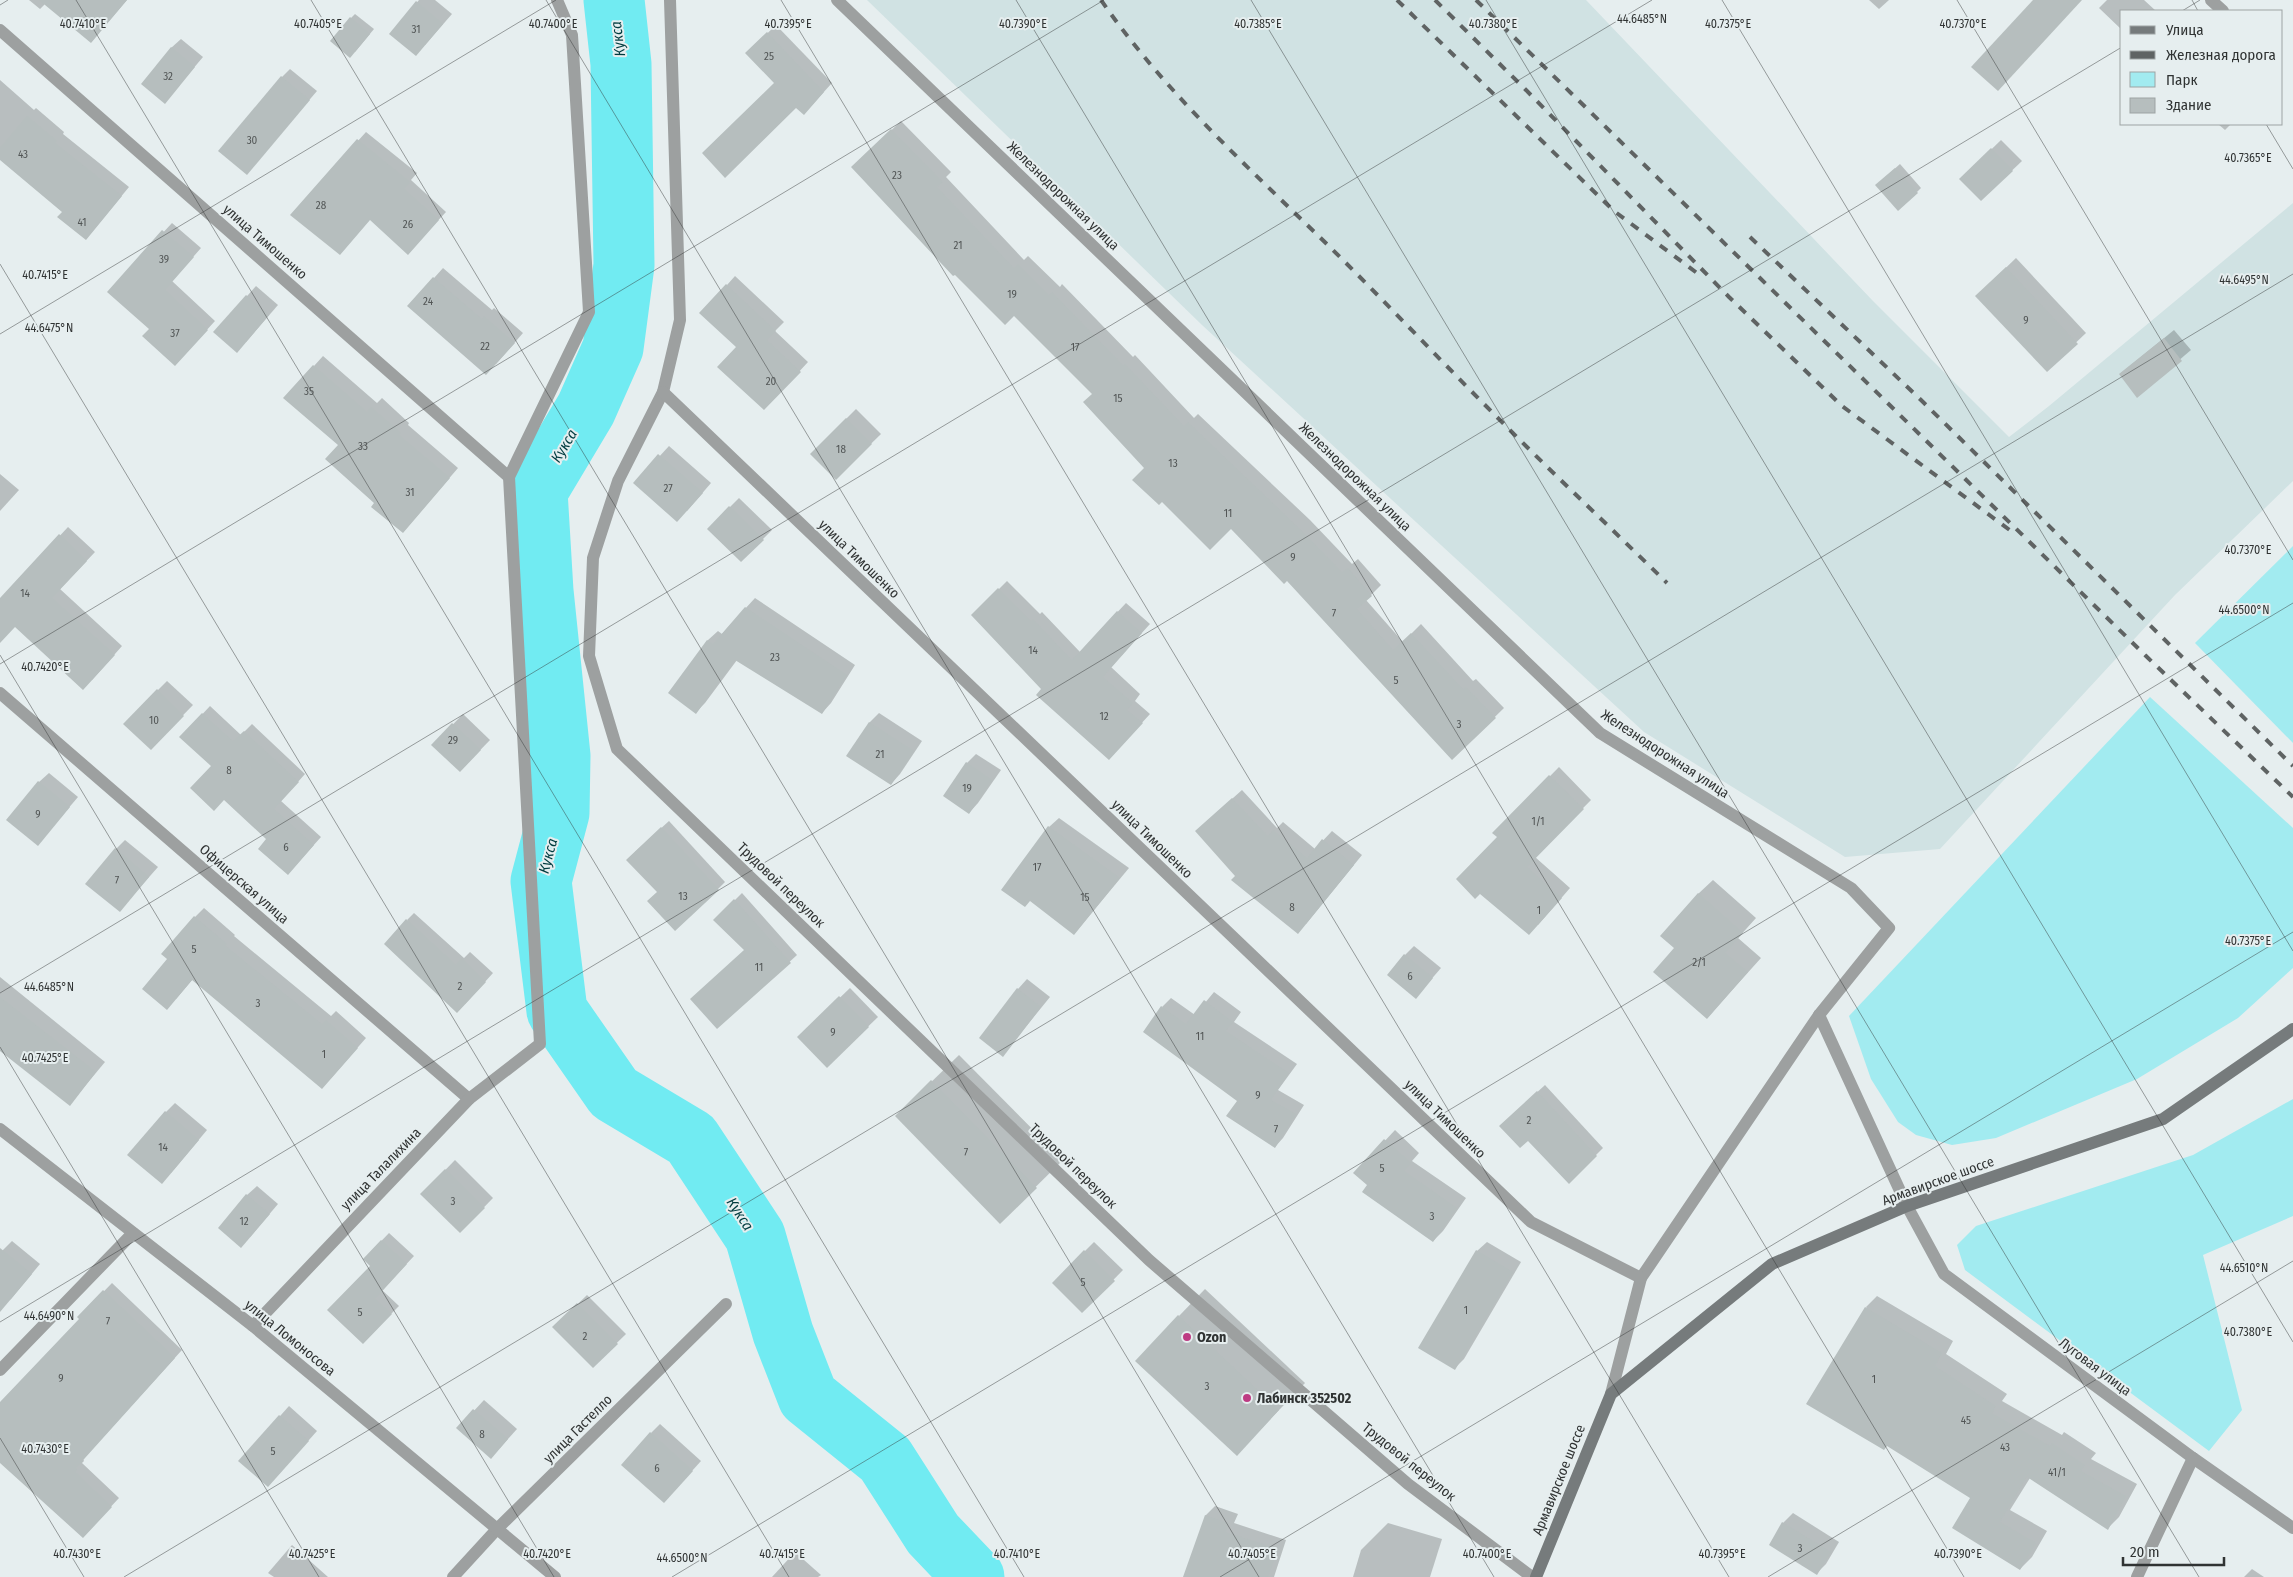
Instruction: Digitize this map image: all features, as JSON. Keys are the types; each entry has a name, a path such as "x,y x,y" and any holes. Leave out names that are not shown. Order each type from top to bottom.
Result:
{"main road":[{"name":"Армавирское шоссе","path":"1534,1577 1610,1394 1772,1264 1907,1206 2163,1119 2293,1029"}],"street":[{"path":"509,477 589,312 572,35 557,0"},
{"path":"663,392 680,320 670,0"},
{"name":"Железнодорожная улица","path":"837,0 1600,732 1850,888 1889,928"},
{"path":"2211,0 2222,10"},
{"name":"улица Тимошенко","path":"0,30 509,477"},
{"name":"Трудовой переулок","path":"663,392 618,482 593,558 589,656 617,749 1149,1260 1408,1484 1534,1577"},
{"name":"улица Тимошенко","path":"663,392 1531,1222 1641,1278"},
{"name":"улица Талалихина","path":"253,1326 469,1099 540,1044 509,477"},
{"name":"Офицерская улица","path":"0,692 469,1099"},
{"name":"Армавирское шоссе","path":"1610,1394 1641,1278 1818,1015 1889,928"},
{"name":"Луговая улица","path":"1818,1015 1907,1206 1944,1274 2193,1458 2293,1528"},
{"name":"улица Ломоносова","path":"0,1130 253,1326 555,1577"},
{"path":"0,1370 133,1233"},
{"name":"улица Гастелло","path":"453,1577 498,1528 726,1304"},
{"path":"2137,1577 2193,1458"}],"shaded area":[{"path":"867,0 1586,0 1873,301 2009,437 2049,406 2293,203 2293,481 2175,595 1940,849 1845,857 1644,732 1202,325"}],"green space":[{"path":"2293,546 2293,743 2195,643"},
{"path":"2150,697 2293,828 2293,968 2238,1018 2137,1079 1996,1138 1952,1145 1916,1135 1898,1122 1871,1079 1849,1016"},
{"path":"2293,1099 2293,1216 2203,1255 2242,1410 2209,1451 1965,1270 1957,1245 1976,1226 2193,1155"}],"building":[{"path":"39,0 127,0 91,43"},
{"path":"2033,0 2082,0 1998,91 1971,67"},
{"path":"416,1 443,24 416,56 389,34"},
{"path":"350,17 370,34 350,58 330,41"},
{"path":"767,32 824,92 804,115 796,108 725,178 702,153 774,83 745,53"},
{"path":"171,47 195,67 165,104 141,84"},
{"path":"281,76 310,100 247,175 218,151"},
{"path":"27,116 57,141 55,143 122,196 86,240 57,217 62,212 0,160 0,148"},
{"path":"891,129 943,182 937,187 1014,268 1018,264 1049,295 1052,292 1184,426 1188,422 1342,572 1348,568 1372,596 1357,609 1393,650 1411,633 1463,689 1466,687 1496,718 1452,760 1287,581 1284,584 1231,529 1210,550 1162,502 1159,505 1132,480 1144,468 1083,402 1092,394 1014,316 1005,325 955,275 953,276 851,167"},
{"path":"357,139 410,182 404,189 439,220 408,255 370,220 340,255 290,215"},
{"path":"1991,148 2013,171 1981,201 1959,179"},
{"path":"1895,168 1918,193 1898,211 1875,185"},
{"path":"162,230 194,257 165,290 208,330 175,366 142,336 149,329 107,292"},
{"path":"2006,267 2078,344 2047,372 1975,296"},
{"path":"433,277 482,319 484,316 515,343 486,375 407,306"},
{"path":"726,284 776,331 767,340 801,372 764,410 717,367 736,347 699,313"},
{"path":"246,295 269,315 237,353 213,332"},
{"path":"2164,338 2182,361 2137,398 2119,374"},
{"path":"313,365 367,412 371,407 401,433 399,435 450,478 403,533 371,507 374,503 325,459 338,445 283,398"},
{"path":"846,418 872,444 836,480 810,454"},
{"path":"658,454 703,493 677,522 633,483"},
{"path":"729,506 764,540 741,562 707,529"},
{"path":"59,534 87,561 52,598 115,655 83,690 15,627 0,643 0,598"},
{"path":"998,588 1031,621 1033,619 1072,660 1117,611 1142,633 1103,677 1133,703 1127,710 1143,723 1109,760 1036,695 1041,689 971,615"},
{"path":"745,607 847,675 822,714 735,660 696,714 668,693 707,640 713,644"},
{"path":"157,689 184,716 151,750 123,724"},
{"path":"202,713 233,741 244,731 299,782 274,809 314,845 288,875 258,849 266,839 224,800 214,811 190,788 211,766 179,737"},
{"path":"869,722 914,751 891,785 846,756"},
{"path":"452,723 481,750 460,772 431,745"},
{"path":"966,762 992,780 969,814 943,796"},
{"path":"1549,775 1584,809 1527,867 1562,898 1529,935 1480,894 1475,899 1456,879 1497,837 1492,833"},
{"path":"38,781 70,807 38,846 6,820"},
{"path":"1232,798 1268,836 1273,830 1307,858 1322,839 1354,865 1298,934 1231,880 1235,876 1195,831"},
{"path":"1048,826 1120,878 1074,935 1030,901 1025,907 1001,890"},
{"path":"661,827 719,890 675,931 647,901 657,892 626,860"},
{"path":"115,848 149,877 120,912 85,884"},
{"path":"1698,893 1743,933 1725,953 1748,972 1707,1019 1653,972 1674,948 1660,936"},
{"path":"734,899 791,963 717,1029 690,999 744,950 713,920"},
{"path":"194,916 227,944 226,946 322,1024 326,1020 358,1048 322,1089 192,980 167,1010 142,989 167,959 161,954"},
{"path":"406,919 456,965 462,958 486,982 457,1013 384,944"},
{"path":"1404,954 1433,978 1416,999 1387,975"},
{"path":"1017,988 1041,1007 1003,1057 979,1038"},
{"path":"839,996 869,1027 827,1068 797,1037"},
{"path":"0,997 96,1072 70,1106 0,1051"},
{"path":"1204,1000 1233,1022 1226,1031 1289,1073 1271,1100 1296,1114 1275,1148 1226,1116 1237,1101 1143,1032 1161,1006 1186,1024"},
{"path":"931,1080 1037,1188 1000,1224 895,1116"},
{"path":"1537,1091 1597,1156 1569,1184 1528,1141 1520,1148 1499,1126"},
{"path":"165,1111 199,1140 162,1184 127,1155"},
{"path":"1384,1139 1411,1163 1404,1171 1457,1208 1433,1242 1362,1192 1367,1185 1353,1173"},
{"path":"445,1169 485,1208 460,1233 420,1194"},
{"path":"246,1194 270,1214 241,1248 218,1228"},
{"path":"381,1240 407,1264 375,1299 392,1314 363,1344 327,1310 370,1266 363,1259"},
{"path":"0,1248 32,1274 0,1312"},
{"path":"1084,1250 1115,1281 1082,1313 1052,1283"},
{"path":"1476,1250 1513,1272 1455,1370 1418,1348"},
{"path":"103,1290 175,1358 76,1468 75,1472 112,1507 83,1538 0,1463 0,1402 79,1319 77,1317"},
{"path":"577,1303 618,1344 593,1368 552,1327"},
{"path":"1865,1307 1942,1353 1935,1366 1996,1406 1992,1413 2050,1446 2052,1443 2085,1465 2081,1471 2126,1496 2108,1530 2027,1477 2000,1522 2036,1543 2020,1570 1952,1528 1970,1498 1887,1446 1884,1450 1806,1404"},
{"path":"1178,1315 1279,1410 1237,1456 1135,1361"},
{"path":"473,1409 508,1439 491,1459 456,1428"},
{"path":"279,1415 309,1441 268,1487 238,1461"},
{"path":"650,1432 693,1471 664,1503 621,1465"},
{"path":"1205,1515 1229,1523 1226,1532 1278,1549 1268,1577 1183,1577"},
{"path":"1782,1522 1831,1552 1817,1575 1769,1545"}],"waterway":[{"name":"Кукса","path":"614,0 621,64 624,265 613,348 586,409 537,491 543,591 560,756 559,813 541,881 557,1011 614,1093 691,1139 755,1236 783,1333 808,1397 885,1459 933,1534 974,1577"}],"railway":[{"path":"1101,0 1155,70 1214,134 1340,257 1514,434 1667,583"},
{"path":"1397,0 1614,211 1701,276"},
{"path":"1435,0 1729,297 1842,406 2011,531"},
{"path":"1476,0 2146,656 2293,797"},
{"path":"1750,237 1921,400 2293,766"}],"place":[{"name":"Ozon","path":"1187,1337"},
{"name":"Лабинск 352502","path":"1247,1398"}]}
